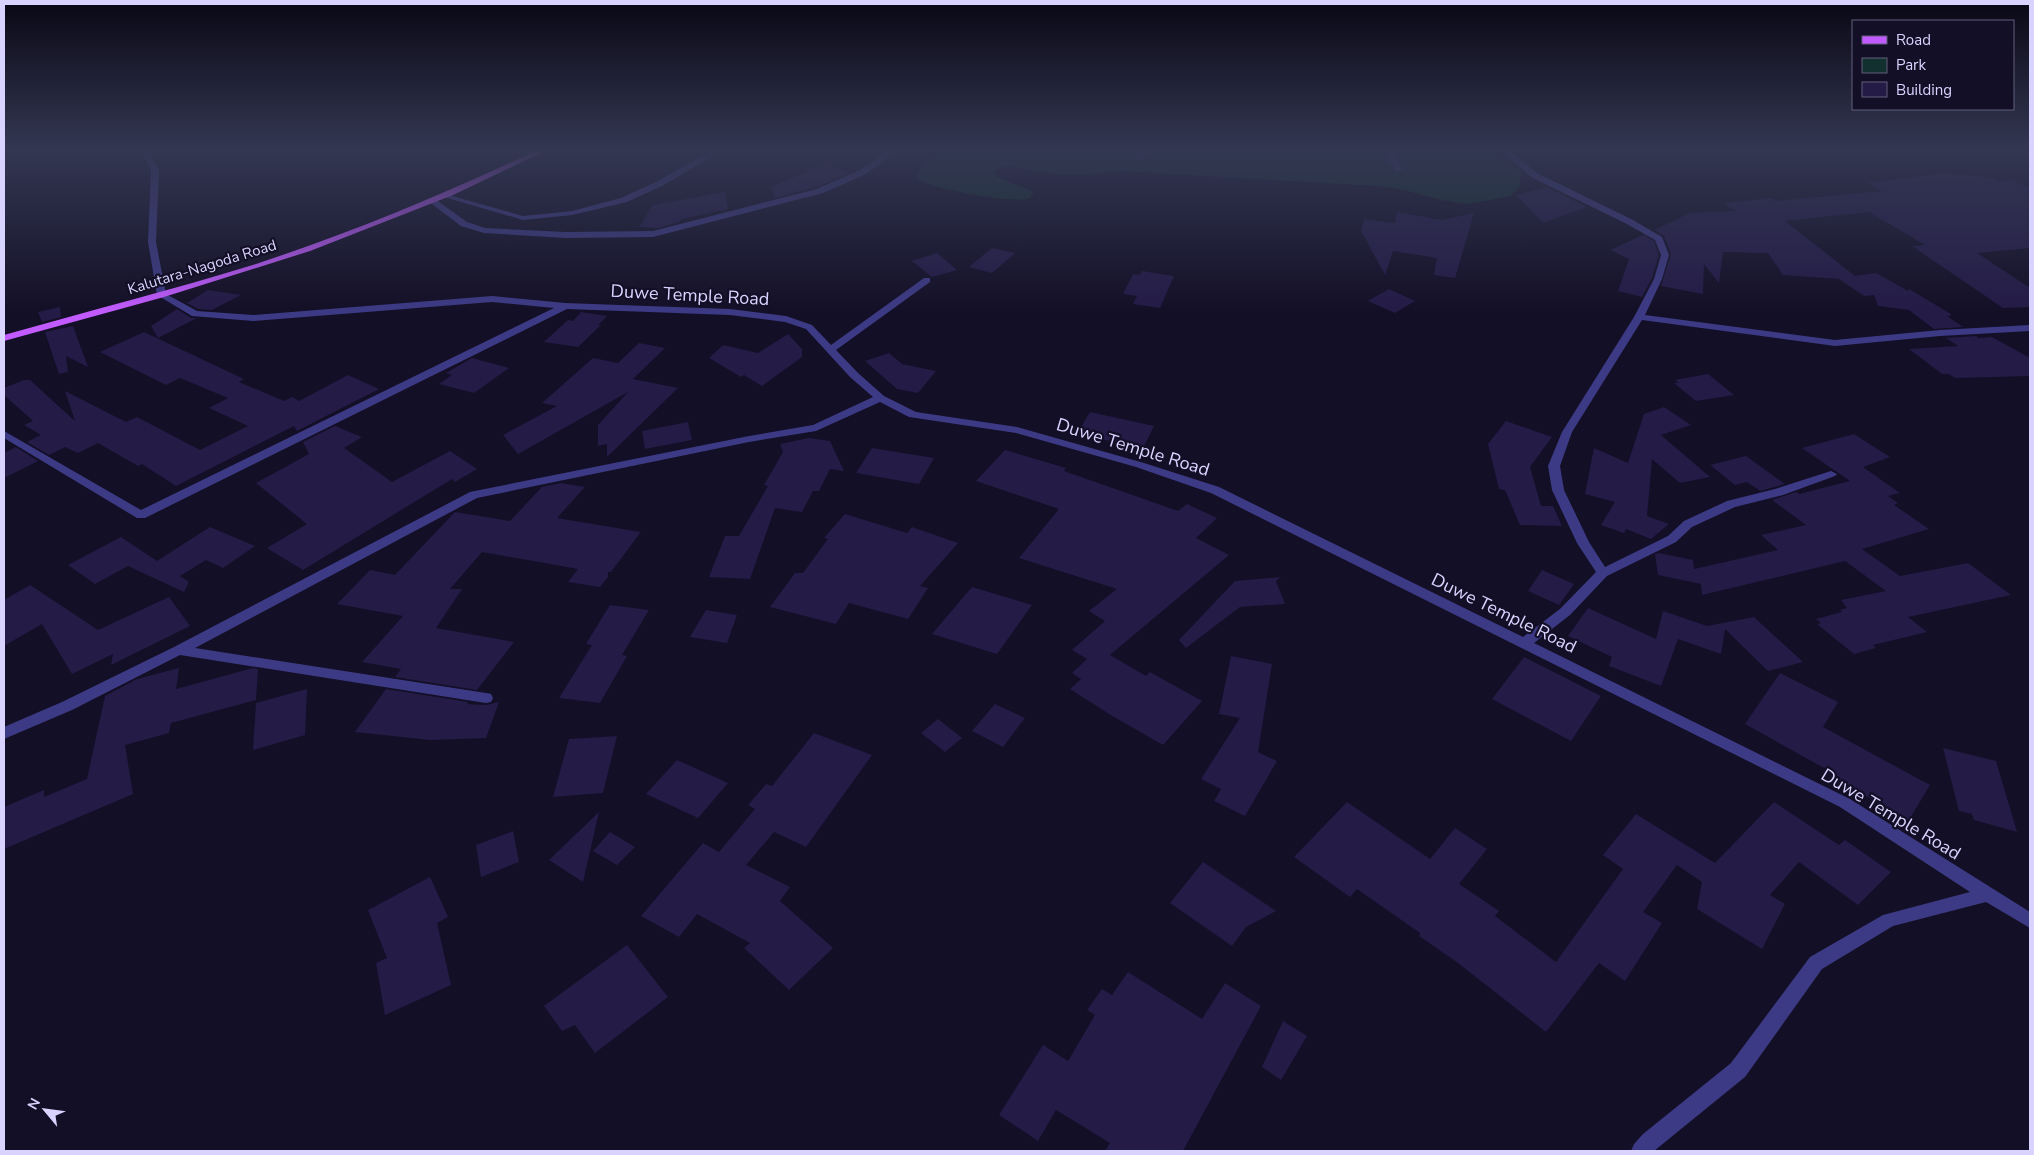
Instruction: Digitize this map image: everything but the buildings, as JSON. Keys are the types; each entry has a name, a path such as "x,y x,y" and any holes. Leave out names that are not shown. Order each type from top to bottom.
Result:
{"main road":[{"name":"Kalutara-Nagoda Road","path":"4,338 162,295 342,236 425,204"}],"street":[{"path":"154,204 152,242 162,295"},
{"path":"436,204 464,224 484,230 566,235 653,234 770,204"},
{"path":"473,204 523,218 572,213 608,204"},
{"path":"1593,204 1659,239 1665,255 1658,279 1639,317 1567,432 1554,466 1558,490 1583,543 1603,573"},
{"path":"830,350 927,280"},
{"name":"Duwe Temple Road","path":"162,295 195,314 253,318 492,299 565,306 730,312 786,319 809,327 880,398 913,415 1017,430 1140,465 1215,490 1845,803 2030,920"},
{"path":"4,434 141,514 565,306"},
{"path":"1639,317 1835,343 1940,333 2030,328"},
{"path":"4,733 67,706 179,650 474,494 749,439 816,428 880,398"},
{"path":"1524,642 1565,612 1603,573 1672,539 1688,524 1731,504 1779,492 1831,474"},
{"path":"179,650 486,698"},
{"path":"1641,1151 1650,1141 1738,1070 1816,963 1889,920 1989,894"}]}
